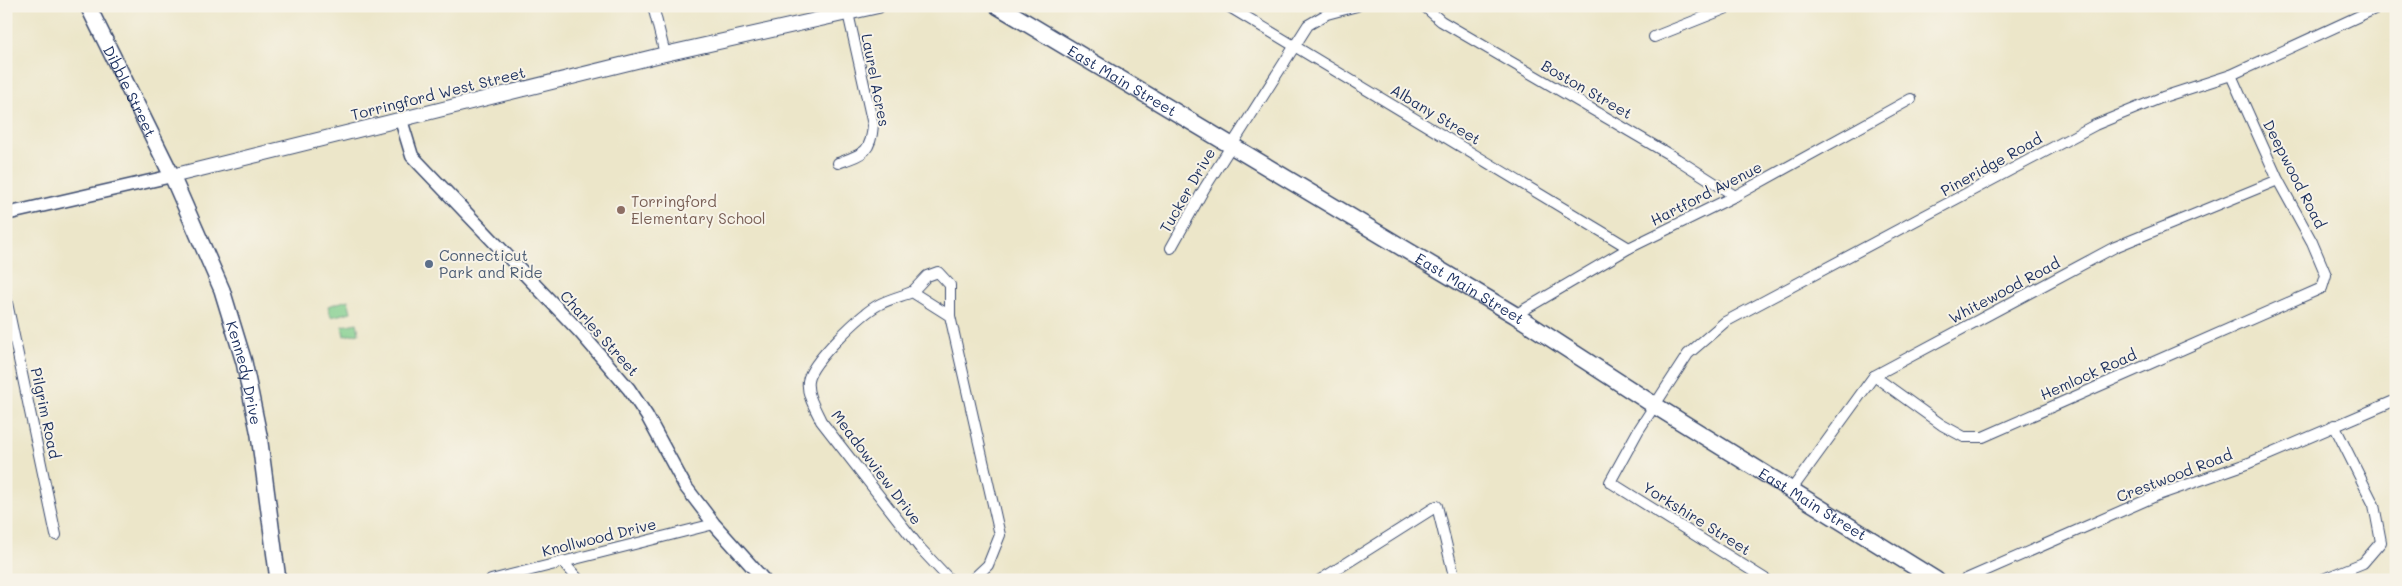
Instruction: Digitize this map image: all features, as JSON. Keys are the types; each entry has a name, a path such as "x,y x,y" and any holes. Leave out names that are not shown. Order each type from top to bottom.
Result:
{"highway":[{"name":"East Main Street","path":"998,6 1230,147 1515,316 1654,405 1936,580"}],"main road":[{"name":"Dibble Street","path":"88,6 172,176"},
{"name":"Torringford West Street","path":"172,176 665,54 878,6"},
{"name":"Kennedy Drive","path":"172,176 222,290 244,362 259,435 278,580"}],"street":[{"path":"653,6 665,54"},
{"name":"Albany Street","path":"1228,6 1629,248"},
{"name":"Tucker Drive","path":"1171,248 1230,147 1308,25 1326,14 1357,6"},
{"name":"Boston Street","path":"1424,6 1441,21 1677,159 1735,196"},
{"path":"1654,37 1732,6"},
{"name":"Pineridge Road","path":"1610,482 1654,405 1688,354 1726,322 2095,125 2163,97 2231,75 2381,6"},
{"name":"Laurel Acres","path":"838,163 863,154 872,141 873,125 848,13"},
{"name":"Deepwood Road","path":"2231,75 2278,180 2312,242 2326,275 2322,288"},
{"name":"Hartford Avenue","path":"1515,316 1629,248 1735,196 1911,99"},
{"name":"Charles Street","path":"401,120 408,149 420,166 580,332 630,390 647,416 685,486 714,524 764,580"},
{"name":"Torringford West Street","path":"6,214 172,176"},
{"name":"Whitewood Road","path":"1792,489 1874,376 2115,247 2278,180"},
{"name":"Meadowview Drive","path":"950,580 920,548 821,421 812,401 808,382 816,365 856,320 880,304 912,292 927,276 938,272 950,285 950,316 1000,536 988,565 972,580"},
{"name":"Hemlock Road","path":"1874,376 1964,437 1983,437 2322,288"},
{"path":"912,292 950,316"},
{"name":"Pilgrim Road","path":"6,298 56,535"},
{"name":"Crestwood Road","path":"1964,580 2114,514 2249,463 2396,400"},
{"path":"2320,580 2363,563 2381,542 2374,505 2334,425"},
{"name":"Yorkshire Street","path":"1610,482 1768,580"},
{"path":"1320,580 1436,506 1455,580"},
{"name":"Knollwood Drive","path":"491,580 714,524"},
{"path":"563,562 579,580"}],"green space":[{"path":"348,300 351,312 331,317 328,306"},
{"path":"357,323 359,333 344,336 342,326"}],"place":[{"name":"Torringford Elementary School","path":"621,210"},
{"name":"Connecticut Park and Ride","path":"429,264"}]}
